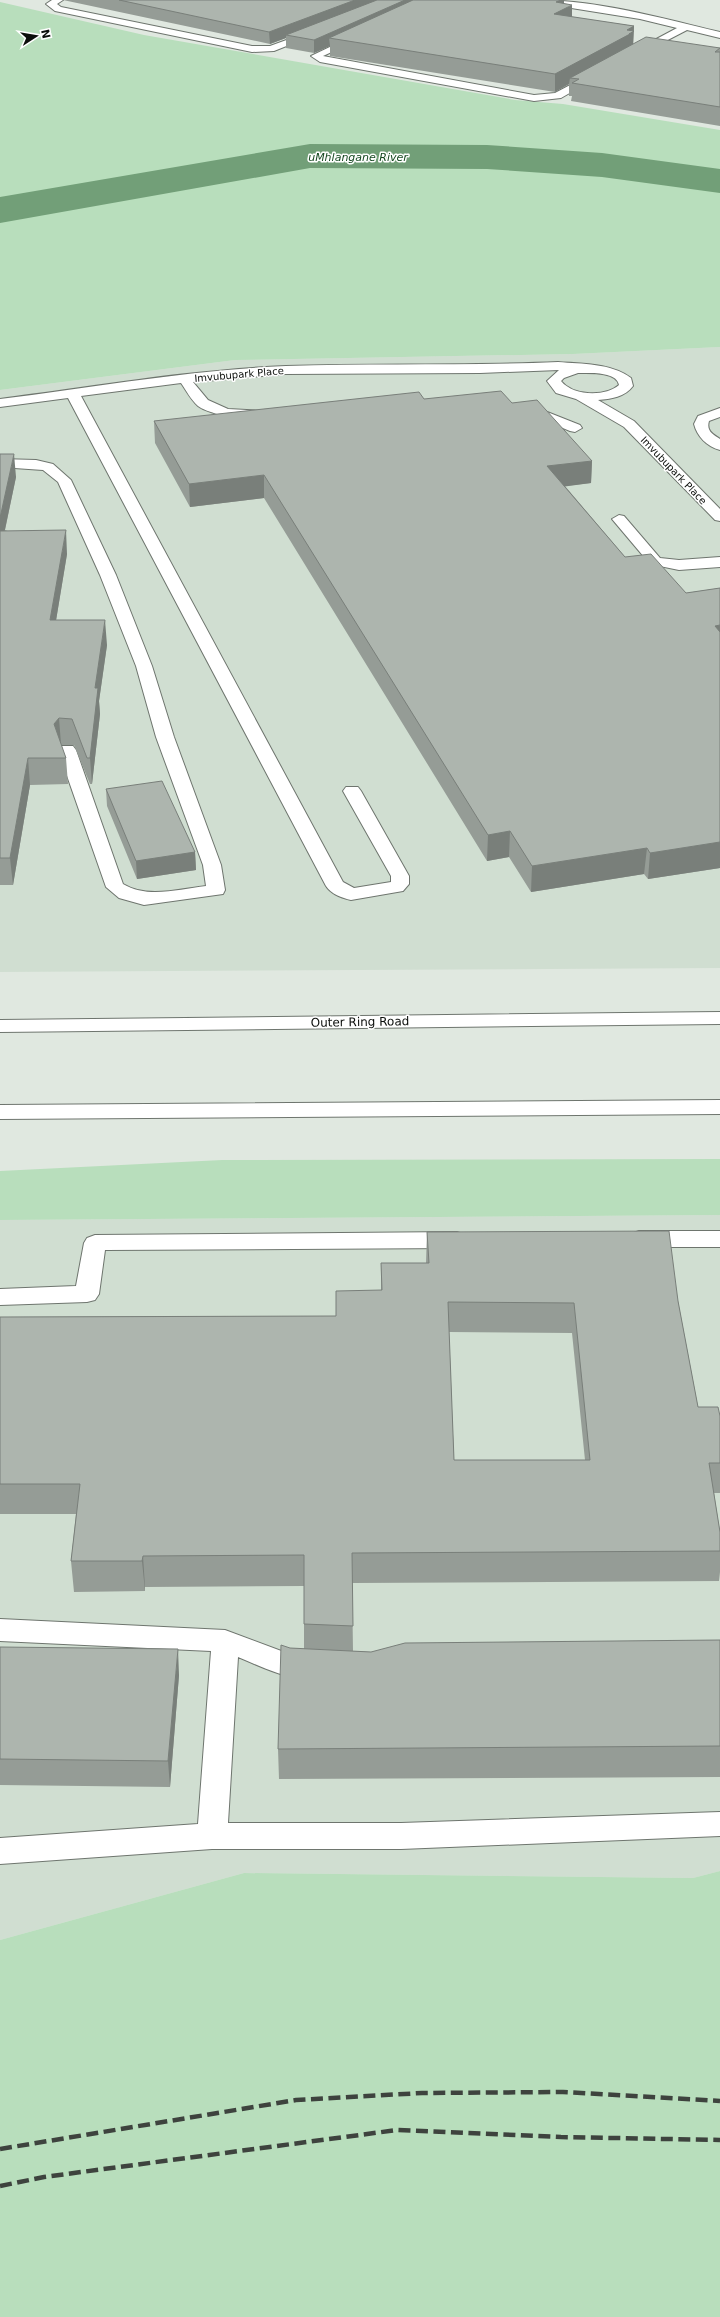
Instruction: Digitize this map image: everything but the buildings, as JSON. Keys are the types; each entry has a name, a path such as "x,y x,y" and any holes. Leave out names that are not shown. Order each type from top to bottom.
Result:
{"main road":[{"path":"59,0 51,4 58,9 252,49 271,49 321,30"},
{"path":"540,0 640,16 720,35"},
{"path":"624,60 685,27"},
{"path":"366,33 316,56 320,59 534,98 557,96 604,71"},
{"name":"Imvubupark Place","path":"0,403 184,379 285,370 480,369 558,366 593,369 610,372 622,377 626,381 625,400 629,424"},
{"name":"Imvubupark Place","path":"480,369 538,380 556,386 561,390 581,396 629,424 720,517"},
{"name":"Imvubupark Place","path":"556,386 554,381 556,377 562,373 593,369"},
{"path":"184,379 203,402 226,413 276,413"},
{"path":"73,394 335,886 352,894 396,887 400,884 400,876 352,791"},
{"name":"Imvubupark Place","path":"581,396 605,396 625,400"},
{"path":"513,406 529,408 575,428"},
{"path":"720,412 703,419 701,424 704,433 720,446"},
{"path":"0,463 36,464 48,467 64,480 108,575 144,666 165,738 212,865 216,890 144,899 126,894 115,887 67,750"},
{"path":"619,519 655,561 675,565 720,562"},
{"name":"Outer Ring Road","path":"0,1026 720,1018"},
{"path":"0,1112 720,1107"},
{"path":"616,1239 720,1239"},
{"path":"0,1296 87,1294 95,1243 481,1240"},
{"path":"0,1630 225,1641 291,1666 331,1668"},
{"path":"212,1836 225,1641"},
{"path":"0,1851 212,1836 401,1836 720,1824"}],"shaded area":[{"path":"720,347 720,968 0,972 0,390 235,360 573,354"},
{"path":"720,1215 720,1871 693,1878 244,1873 0,1940 0,1220"}],"green space":[{"path":"0,2 144,35 515,100 563,104 720,130 720,347 573,354 235,360 0,390"},
{"path":"720,1159 720,1215 0,1220 0,1171 222,1160"},
{"path":"720,1871 720,2317 0,2317 0,1940 244,1873 693,1878"}],"waterway":[{"name":"uMhlangane River","path":"0,210 310,156 487,157 602,165 720,181"}],"railway":[{"path":"0,2149 296,2100 422,2093 563,2092 720,2101"},
{"path":"0,2186 44,2177 397,2130 561,2137 720,2140"}]}
